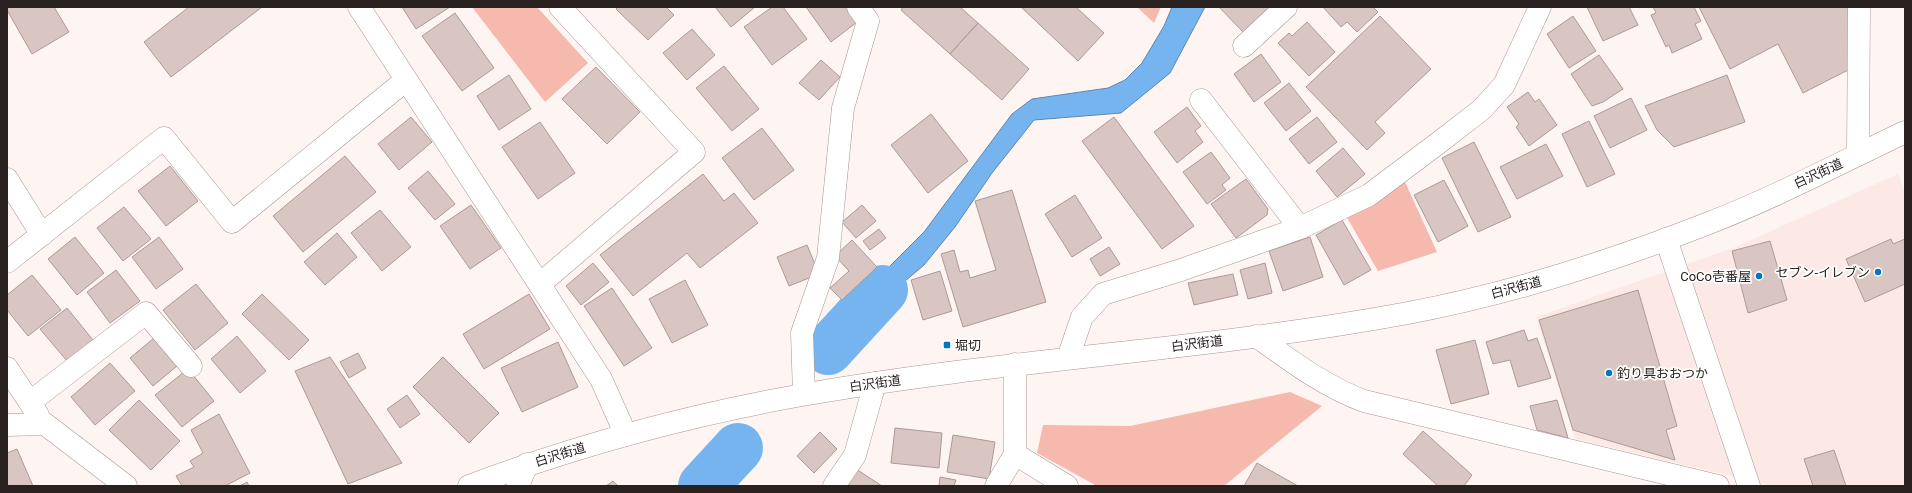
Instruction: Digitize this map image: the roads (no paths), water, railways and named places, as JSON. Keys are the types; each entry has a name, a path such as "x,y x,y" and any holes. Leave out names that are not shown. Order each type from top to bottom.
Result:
{"street":[{"path":"359,7 601,379 626,435"},
{"path":"540,284 694,152 560,7"},
{"path":"1244,46 1286,7"},
{"path":"1068,358 1082,317 1103,294 1181,270 1300,228 1369,195 1481,110 1504,85 1540,7"},
{"path":"1858,154 1859,7"},
{"path":"804,394 802,333 828,258 843,108 868,12"},
{"path":"7,262 164,138 232,222 406,80"},
{"path":"1201,100 1300,228"},
{"name":"白沢街道","path":"469,486 527,464 626,435 804,394 1015,364 1256,336 1409,312 1490,294 1567,272 1666,239 1711,222 1905,132"},
{"path":"7,178 42,234"},
{"path":"1666,239 1749,486"},
{"path":"30,402 146,313 191,366"},
{"path":"1256,336 1324,383 1364,401 1718,486"},
{"path":"996,486 1015,454 1015,364"},
{"path":"7,368 45,424 126,486"},
{"path":"834,486 855,454 875,383"},
{"path":"7,426 45,424"},
{"path":"1015,454 1067,486"},
{"path":"518,486 527,464"}],"water":[{"path":"1172,7 1205,7 1170,73 1121,113 1034,120 992,173 955,227 924,265 898,287 852,343 818,338 924,232 1012,114 1032,99 1108,88 1125,80 1142,63 1164,26"},
{"path":"734,462 714,486 687,486 709,466"}],"waterway":[{"path":"828,350 883,290"},
{"path":"703,486 738,448"}],"place":[{"name":"セブン-イレブン","path":"1878,272"},
{"name":"CoCo壱番屋","path":"1759,276"},
{"name":"堀切","path":"947,345"},
{"name":"釣り具おおつか","path":"1609,373"}]}
